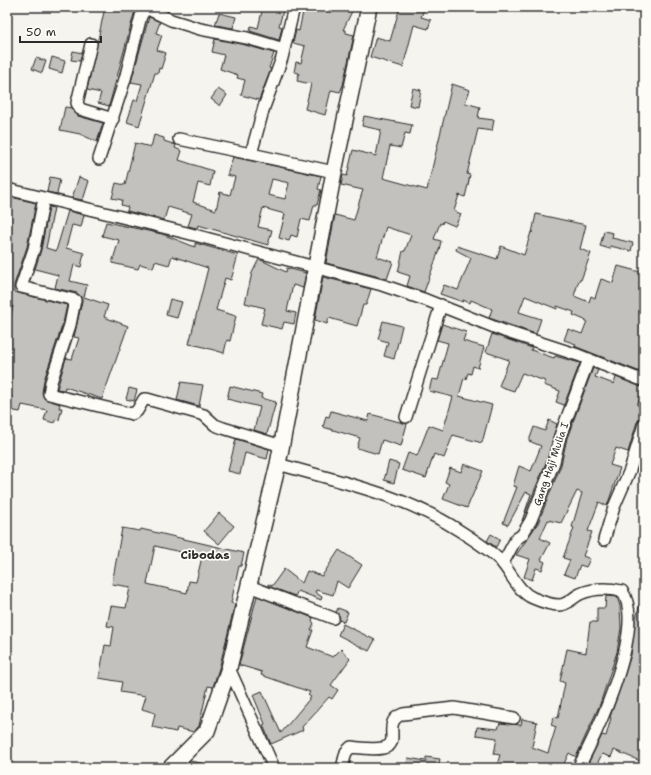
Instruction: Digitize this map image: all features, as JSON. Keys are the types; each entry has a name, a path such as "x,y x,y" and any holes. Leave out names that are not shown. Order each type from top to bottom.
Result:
{"main road":[{"path":"170,768 207,731 230,668 282,446 315,266 369,7"}],"street":[{"path":"252,154 264,107 284,49 294,7"},
{"path":"99,159 113,119 141,16 146,8 171,20 247,38 284,49"},
{"path":"91,44 77,103 80,109 113,119"},
{"path":"179,139 334,172"},
{"path":"7,189 315,266 382,285 441,305 504,331 589,359 644,381"},
{"path":"44,198 34,249 21,287 74,300 70,325 51,382 49,394 132,414 137,410 142,402 147,399 204,415 215,425 282,446"},
{"path":"406,417 441,305"},
{"name":"Gang Haji Mulia I","path":"503,563 516,539 522,535 531,520 554,462 560,436 589,359"},
{"path":"604,540 614,507 630,470 644,424"},
{"path":"278,464 398,499 426,511 460,531 503,563 525,593 533,598 560,605 580,594 608,588 622,591 625,596 628,610 628,629 616,683 578,768"},
{"path":"249,586 333,618"},
{"path":"230,668 274,768"},
{"path":"342,768 346,752 351,748 372,749 389,746 392,741 393,720 403,714 454,708 514,718"}],"building":[{"path":"105,7 138,7 134,14 109,106 98,103 101,93 87,90"},
{"path":"263,7 284,7 279,26 282,27 279,40 250,31 251,26 258,28"},
{"path":"304,7 354,7 343,30 346,30 346,33 354,35 343,85 340,92 331,90 325,115 305,109 311,84 297,81 299,73 294,72 296,62 301,63 305,46 293,43 296,30 299,31"},
{"path":"400,7 425,7 421,17 431,20 428,29 414,25 403,67 370,57 376,37 390,41"},
{"path":"219,13 236,17 233,28 215,25"},
{"path":"149,17 160,22 156,33 162,35 157,50 166,53 161,69 159,68 158,73 155,73 139,126 127,122 134,100 137,101 142,84 131,82"},
{"path":"215,39 274,53 269,68 271,69 259,100 241,95 245,80 237,78 238,75 220,69 224,55 212,52"},
{"path":"73,51 82,53 80,61 71,60"},
{"path":"52,57 65,61 62,73 49,69"},
{"path":"36,58 46,61 42,73 32,69"},
{"path":"452,84 470,90 465,103 480,107 478,118 494,120 492,131 478,129 467,174 470,175 465,197 459,195 454,211 461,214 455,226 443,221 442,224 440,223 434,239 441,241 439,250 424,292 407,286 410,276 398,272 403,251 405,251 411,235 386,227 377,257 393,262 387,279 326,263 335,215 354,220 363,190 341,185 343,175 347,176 353,150 376,156 381,130 362,126 364,116 412,125 410,134 405,133 401,148 390,146 383,178 427,190"},
{"path":"413,88 421,90 418,107 409,105"},
{"path":"218,89 227,95 220,106 211,99"},
{"path":"65,107 72,108 78,116 103,123 97,142 80,134 60,130"},
{"path":"154,135 164,138 164,141 176,145 175,148 182,151 179,160 213,171 210,186 198,183 193,202 216,210 220,192 230,195 235,177 227,175 233,157 321,176 318,189 321,190 317,205 314,205 310,221 301,219 297,237 291,235 289,241 279,238 285,214 263,208 258,227 272,230 268,245 198,225 197,228 188,226 192,214 168,207 164,220 127,211 128,207 121,205 122,200 112,198 116,183 125,185 135,143 151,147","holes":["272,179 289,183 285,199 268,195"]},
{"path":"50,177 60,179 57,194 47,192"},
{"path":"79,177 89,181 83,200 72,198"},
{"path":"7,196 36,203 27,247 14,285 14,292 67,305 63,323 44,380 42,393 45,399 60,404 59,408 62,408 59,420 56,419 54,423 44,420 47,410 22,405 20,412 9,410 12,396 7,395 7,333 13,306 11,308 7,308"},
{"path":"49,207 54,208 46,248 56,251 68,211 84,215 81,227 72,225 66,248 84,253 81,267 74,265 70,281 87,285 84,297 108,305 104,317 128,326 102,399 65,387 64,390 57,389 66,358 72,359 79,338 74,337 82,298 77,293 55,288 58,275 35,269 41,250"},
{"path":"536,214 586,225 580,249 591,253 581,280 579,280 574,296 589,302 591,296 595,298 601,279 613,283 618,266 644,273 643,373 574,346 576,344 564,340 568,329 582,334 587,321 573,315 574,312 557,306 557,309 525,296 519,312 541,319 536,334 489,318 492,309 471,300 470,303 463,300 463,302 440,294 444,285 458,290 471,258 456,250 457,246 497,259 501,246 524,255 531,232 532,233"},
{"path":"106,222 162,234 195,247 195,243 238,255 231,280 225,278 216,310 236,316 230,341 227,340 224,353 189,344 208,268 172,256 169,265 155,261 153,268 140,264 138,269 112,263 119,240 102,236"},
{"path":"604,231 613,233 612,238 633,243 631,251 610,246 610,249 600,246"},
{"path":"259,259 286,272 287,268 306,273 303,288 293,285 287,311 296,313 294,324 284,322 282,329 261,324 265,308 245,303 252,273"},
{"path":"323,277 371,289 366,305 363,305 357,326 329,318 327,324 315,320"},
{"path":"170,299 182,302 177,318 166,315"},
{"path":"383,321 402,326 394,359 384,356 388,342 378,339"},
{"path":"442,324 466,332 463,341 484,347 478,368 473,366 471,374 468,373 466,379 464,378 459,396 492,405 482,443 453,435 444,458 434,454 426,478 402,470 408,453 417,456 429,425 443,430 453,397 429,391 432,379 438,380 448,343 437,340"},
{"path":"492,334 532,348 531,350 554,358 555,356 580,363 564,405 556,402 560,391 544,385 545,381 522,373 514,391 499,386 509,360 486,352"},
{"path":"593,368 598,370 595,377 614,384 616,377 644,388 637,405 644,407 644,415 637,422 628,452 616,448 610,465 620,468 607,506 599,502 588,531 592,532 583,556 590,559 586,567 580,565 575,578 564,574 570,560 563,558 574,528 572,527 582,493 577,491 561,523 548,520 540,538 550,543 541,560 545,562 542,570 536,568 532,580 524,577 530,559 516,555 538,523 561,465 567,438"},
{"path":"181,382 203,385 199,406 177,400"},
{"path":"230,386 262,394 261,398 276,402 267,434 254,430 260,407 227,399"},
{"path":"129,388 137,390 134,401 126,399"},
{"path":"331,411 368,421 370,414 407,424 401,446 382,440 378,454 357,448 360,438 323,427 326,416 329,417"},
{"path":"549,420 557,424 547,460 522,521 531,494 526,492 508,525 503,523 517,487 513,486 519,466 531,471 541,446 529,441 534,427 545,431"},
{"path":"236,439 269,449 267,459 245,453 240,474 228,471"},
{"path":"389,461 399,464 394,483 384,480"},
{"path":"464,464 483,471 467,508 443,499 449,484 445,482 450,468 461,472"},
{"path":"219,513 234,526 219,544 204,531"},
{"path":"122,528 140,531 141,529 244,553 241,566 239,566 231,603 235,604 220,665 213,687 208,686 199,726 194,732 177,728 176,732 152,727 155,713 142,709 146,696 120,692 122,682 99,678 105,645 111,646 114,627 107,626 111,606 126,608 130,587 112,584","holes":["155,546 202,557 196,582 189,581 187,593 147,584"]},
{"path":"491,534 500,539 496,547 487,541"},
{"path":"339,550 362,565 348,588 337,581 333,595 316,590 315,592 322,597 321,600 298,591 295,596 268,586 268,584 272,586 284,569 302,583 307,571 322,576"},
{"path":"257,596 313,618 312,621 314,623 311,630 313,630 307,647 333,657 341,649 350,659 331,685 338,690 332,699 329,697 302,727 303,730 271,744 263,725 265,724 253,695 262,691 281,733 311,697 308,695 310,692 261,675 262,672 239,665"},
{"path":"606,596 617,597 620,606 621,628 617,652 600,704 576,757 569,753 562,768 496,768 500,755 494,754 497,738 476,735 477,727 498,729 500,723 521,725 522,719 537,722 532,747 548,753 556,727 551,725 554,717 558,718 565,683 560,681 567,649 586,653 590,622 597,622 597,608 605,608"},
{"path":"640,604 644,604 644,751 640,761 614,750 611,757 602,754 595,768 586,768 602,735 606,736 610,717 631,655 635,621"},
{"path":"338,608 348,612 344,622 339,620 340,617 336,612"},
{"path":"343,624 375,640 369,651 338,635"},
{"path":"426,757 440,759 438,768 406,768 408,758 426,761"},
{"path":"190,761 206,764 205,768 183,768"}],"district":[{"name":"Cibodas","path":"205,555"}]}
